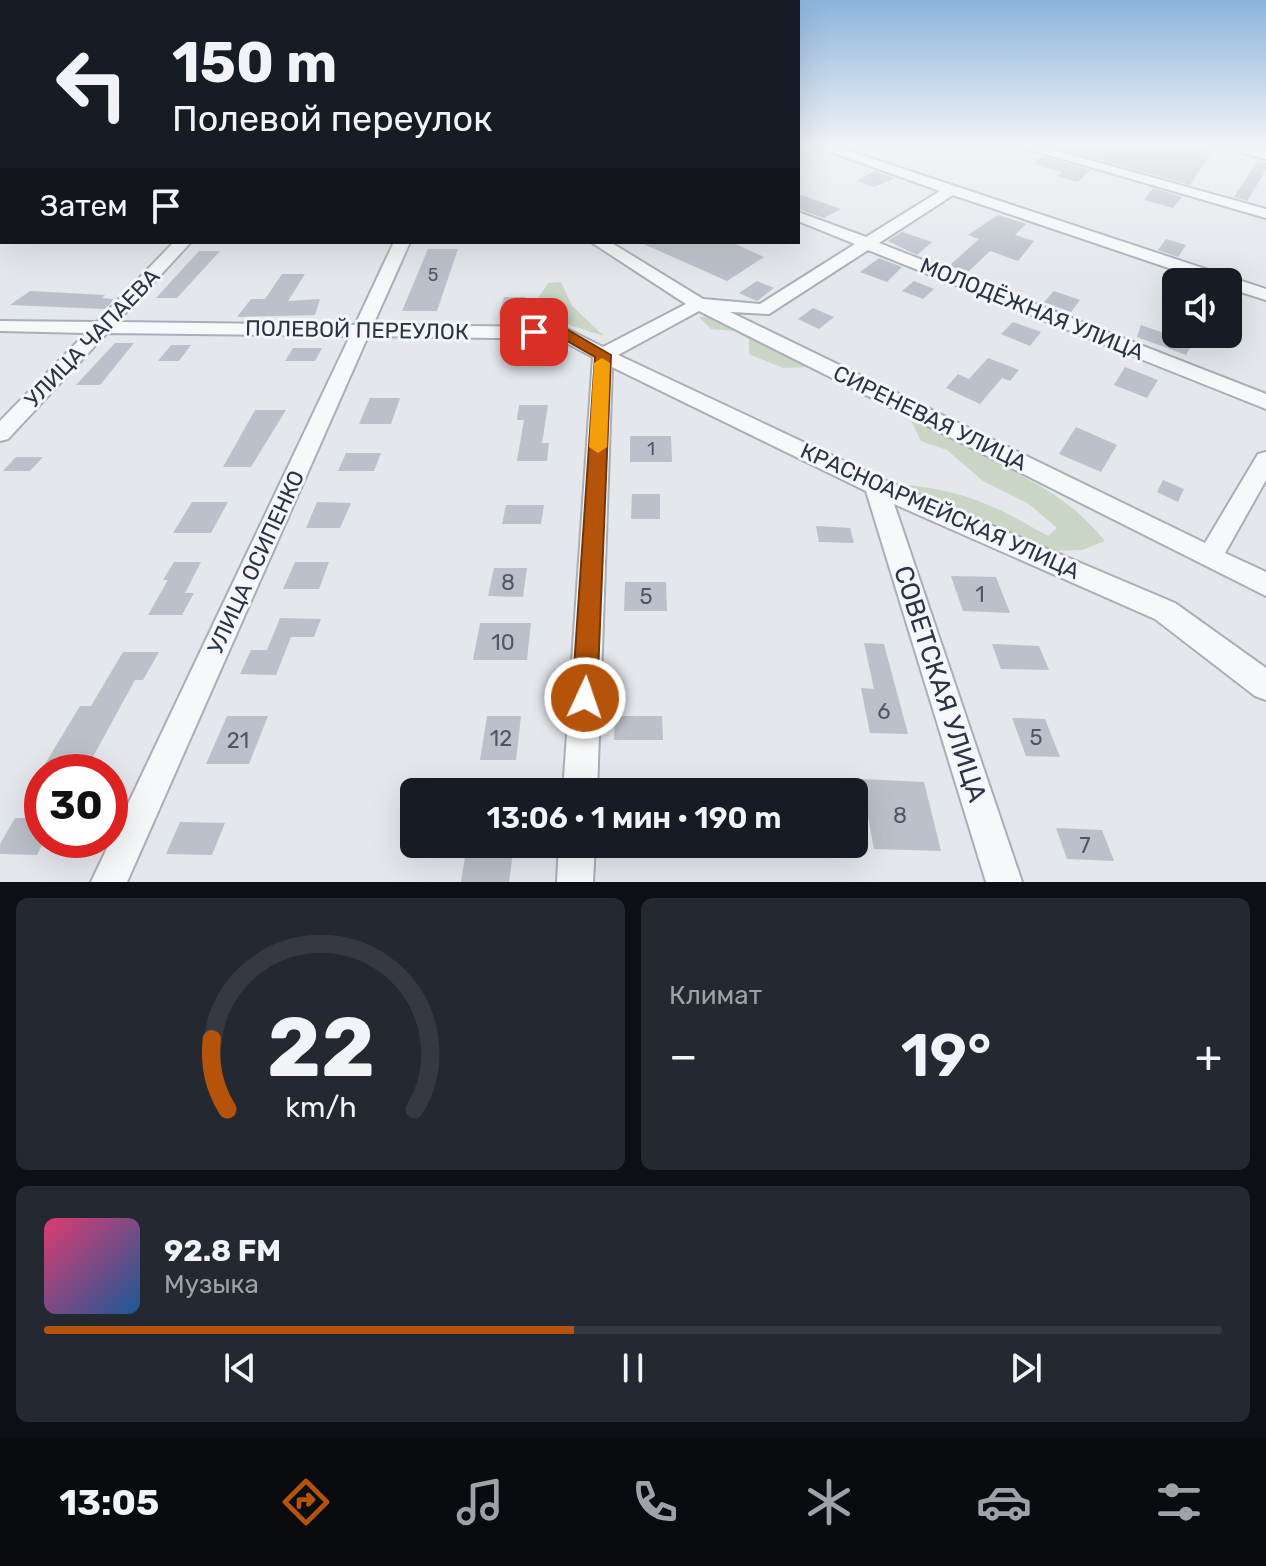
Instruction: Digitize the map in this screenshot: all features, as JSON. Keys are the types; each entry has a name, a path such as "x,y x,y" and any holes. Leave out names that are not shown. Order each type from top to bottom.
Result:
{"street":[{"path":"943,187 1185,268"},
{"path":"1170,187 1266,214"},
{"path":"581,778 603,355 699,304 763,310 870,245 951,190"},
{"name":"МОЛОДЁЖНАЯ УЛИЦА","path":"800,217 1266,402"},
{"name":"УЛИЦА ЧАПАЕВА","path":"0,434 181,244"},
{"name":"УЛИЦА ОСИПЕНКО","path":"109,882 401,244"},
{"name":"СИРЕНЕВАЯ УЛИЦА","path":"602,244 699,304 1266,585"},
{"path":"1242,287 1266,295"},
{"name":"ПОЛЕВОЙ ПЕРЕУЛОК","path":"0,326 563,333 603,355"},
{"name":"КРАСНОАРМЕЙСКАЯ УЛИЦА","path":"603,355 876,486 1165,611 1266,686"},
{"path":"1210,556 1266,460"},
{"name":"СОВЕТСКАЯ УЛИЦА","path":"876,486 1004,882"},
{"path":"575,882 576,858"}],"green space":[{"path":"561,282 572,306 604,336 560,322 558,309 539,310 535,303 548,283"},
{"path":"713,316 780,347 810,367 783,368 749,354 749,339 734,331 711,329 699,317"},
{"path":"909,417 949,435 1050,492 1077,512 1105,541 1082,550 1047,551 899,494 899,484 941,490 993,507 1048,536 1057,528 1029,504 983,481 947,450 921,441"}],"building":[{"path":"1240,187 1255,187 1247,201 1234,197"},
{"path":"1153,188 1182,197 1173,208 1144,200"},
{"path":"800,195 841,209 824,218 800,210"},
{"path":"998,215 1026,224 1015,235 1034,241 1018,261 990,251 968,272 949,266 979,239 968,235"},
{"path":"902,232 932,242 917,255 888,241"},
{"path":"1166,239 1186,245 1178,257 1158,250"},
{"path":"644,244 735,244 764,257 727,281"},
{"path":"428,249 458,249 437,311 402,311"},
{"path":"199,251 220,251 177,298 156,298"},
{"path":"879,258 902,267 887,282 860,272"},
{"path":"282,274 305,274 288,301 320,299 315,315 237,317 251,299 265,299"},
{"path":"757,281 774,288 757,301 739,293"},
{"path":"914,281 934,289 923,299 902,291"},
{"path":"30,291 105,295 102,298 113,299 105,309 10,305"},
{"path":"1054,291 1080,300 1071,312 1044,302"},
{"path":"504,297 526,297 522,314 499,314"},
{"path":"813,308 834,317 819,329 798,319"},
{"path":"1013,322 1041,332 1030,346 1001,334"},
{"path":"1141,325 1162,332 1162,346 1137,337"},
{"path":"115,343 134,343 100,385 76,385"},
{"path":"171,345 191,345 179,361 158,361"},
{"path":"293,348 322,348 315,361 285,361"},
{"path":"1167,348 1190,348 1186,355"},
{"path":"517,350 551,350 549,364 514,364"},
{"path":"988,358 1019,370 1010,381 1002,378 980,404 946,388 958,374 969,379"},
{"path":"1125,367 1158,380 1147,398 1114,385"},
{"path":"370,398 400,398 391,424 359,424"},
{"path":"519,405 548,405 542,443 549,443 547,461 517,461 524,420 517,420"},
{"path":"255,410 286,410 251,467 223,467"},
{"path":"1076,427 1117,445 1101,472 1059,454"},
{"path":"630,436 671,436 672,462 630,462"},
{"path":"346,453 381,453 374,471 338,471"},
{"path":"16,457 43,457 30,471 3,471"},
{"path":"1163,480 1184,489 1178,502 1157,492"},
{"path":"632,494 660,494 660,519 631,519"},
{"path":"192,502 228,502 211,533 173,533"},
{"path":"317,502 351,503 340,528 306,528"},
{"path":"506,505 544,505 541,524 502,524"},
{"path":"816,526 850,528 854,543 819,542"},
{"path":"174,562 201,562 185,593 194,593 182,615 148,615 168,580 163,580"},
{"path":"295,562 329,562 319,589 283,589"},
{"path":"494,568 527,568 523,597 488,596"},
{"path":"951,576 996,577 1010,613 963,611"},
{"path":"625,582 666,582 667,611 624,611"},
{"path":"280,618 321,619 314,637 291,637 276,675 240,674 251,650 267,650"},
{"path":"480,623 531,623 527,660 473,660"},
{"path":"864,643 884,644 908,734 870,733 861,688 874,689"},
{"path":"992,644 1039,646 1049,670 1001,669"},
{"path":"123,652 159,652 143,680 135,680 94,754 51,754 80,706 91,706"},
{"path":"227,716 268,716 249,764 206,764"},
{"path":"487,716 521,716 516,760 480,760"},
{"path":"615,716 662,716 663,740 614,740"},
{"path":"1012,718 1045,719 1060,757 1026,756"},
{"path":"868,779 924,782 941,851 874,849 868,817"},
{"path":"15,818 24,818 24,855 0,854 0,844"},
{"path":"180,822 225,823 212,855 166,854"},
{"path":"1056,828 1102,830 1114,861 1067,859"},
{"path":"465,858 512,858 509,882 461,882"}],"slow traffic":[{"path":"598,447 602,363"}],"route":[{"path":"534,332 563,333 603,355 585,698"}]}
